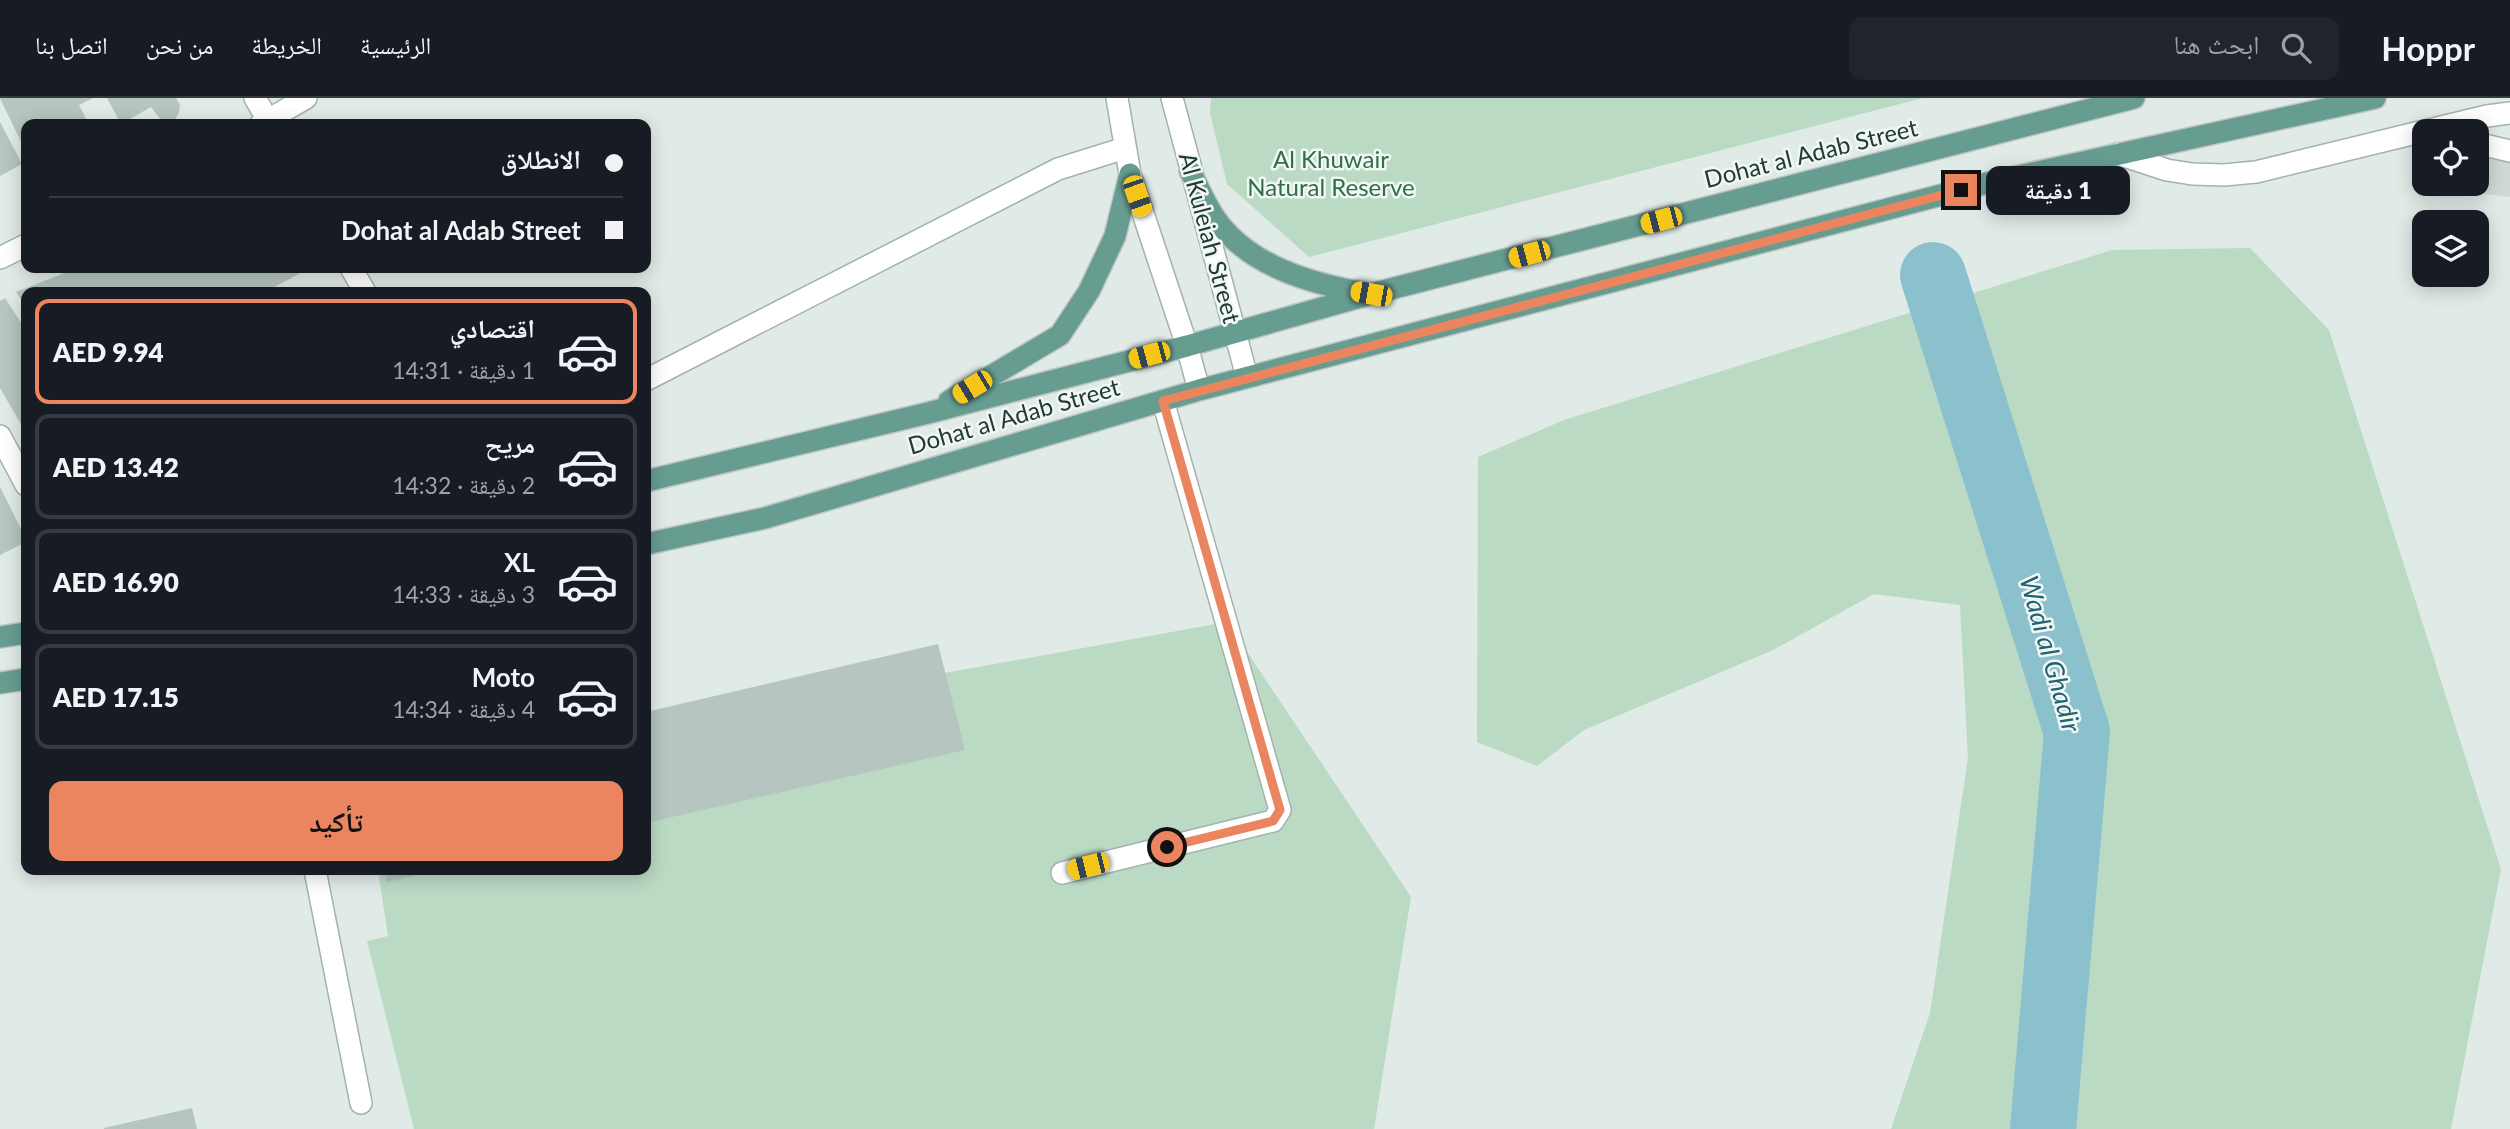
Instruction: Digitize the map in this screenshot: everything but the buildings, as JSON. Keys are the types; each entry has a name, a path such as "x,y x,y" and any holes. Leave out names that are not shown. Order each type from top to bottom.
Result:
{"main road":[{"name":"Dohat al Adab Street","path":"651,480 928,413 1187,346 1371,294 2134,98"},
{"name":"Dohat al Adab Street","path":"651,543 765,518 1199,390 1987,183 2375,98"},
{"path":"1190,171 1216,219 1240,246 1280,268 1324,286 1371,294"},
{"path":"928,413 1060,335 1089,291 1115,236 1130,174"},
{"path":"0,637 21,633"},
{"path":"0,683 21,680"}],"street":[{"path":"255,98 264,119"},
{"path":"272,119 306,98"},
{"name":"Al Kuleiah Street","path":"1117,98 1130,174 1199,390"},
{"name":"Al Kuleiah Street","path":"1172,98 1247,377"},
{"path":"2476,119 2510,113"},
{"path":"2118,154 2166,170 2224,175 2256,172 2412,135"},
{"path":"2489,146 2510,151"},
{"path":"651,377 1058,169 1125,148"},
{"path":"0,258 21,248"},
{"path":"1062,873 1273,821 1280,810 1163,401"},
{"path":"0,436 21,476"},
{"path":"316,875 361,1103"}],"shaded area":[{"path":"2510,147 2510,197 2489,194 2489,154"}],"green space":[{"name":"Al Khuwair Natural Reserve","path":"1211,98 1923,98 1309,257 1227,184 1210,113"},
{"path":"2250,248 2329,330 2501,869 2451,1129 1891,1129 1930,1013 1968,758 1960,605 1874,594 1771,651 1584,730 1537,766 1477,742 1478,457 1564,420 2112,250"},
{"path":"1227,622 1411,897 1374,1129 414,1129 367,941 388,936 379,875 651,875 651,726"}],"waterway":[{"name":"Wadi al Ghadir","path":"1933,275 2077,732 2043,1129"}],"route":[{"path":"1167,847 1273,821 1280,810 1163,401 1961,190"}]}
